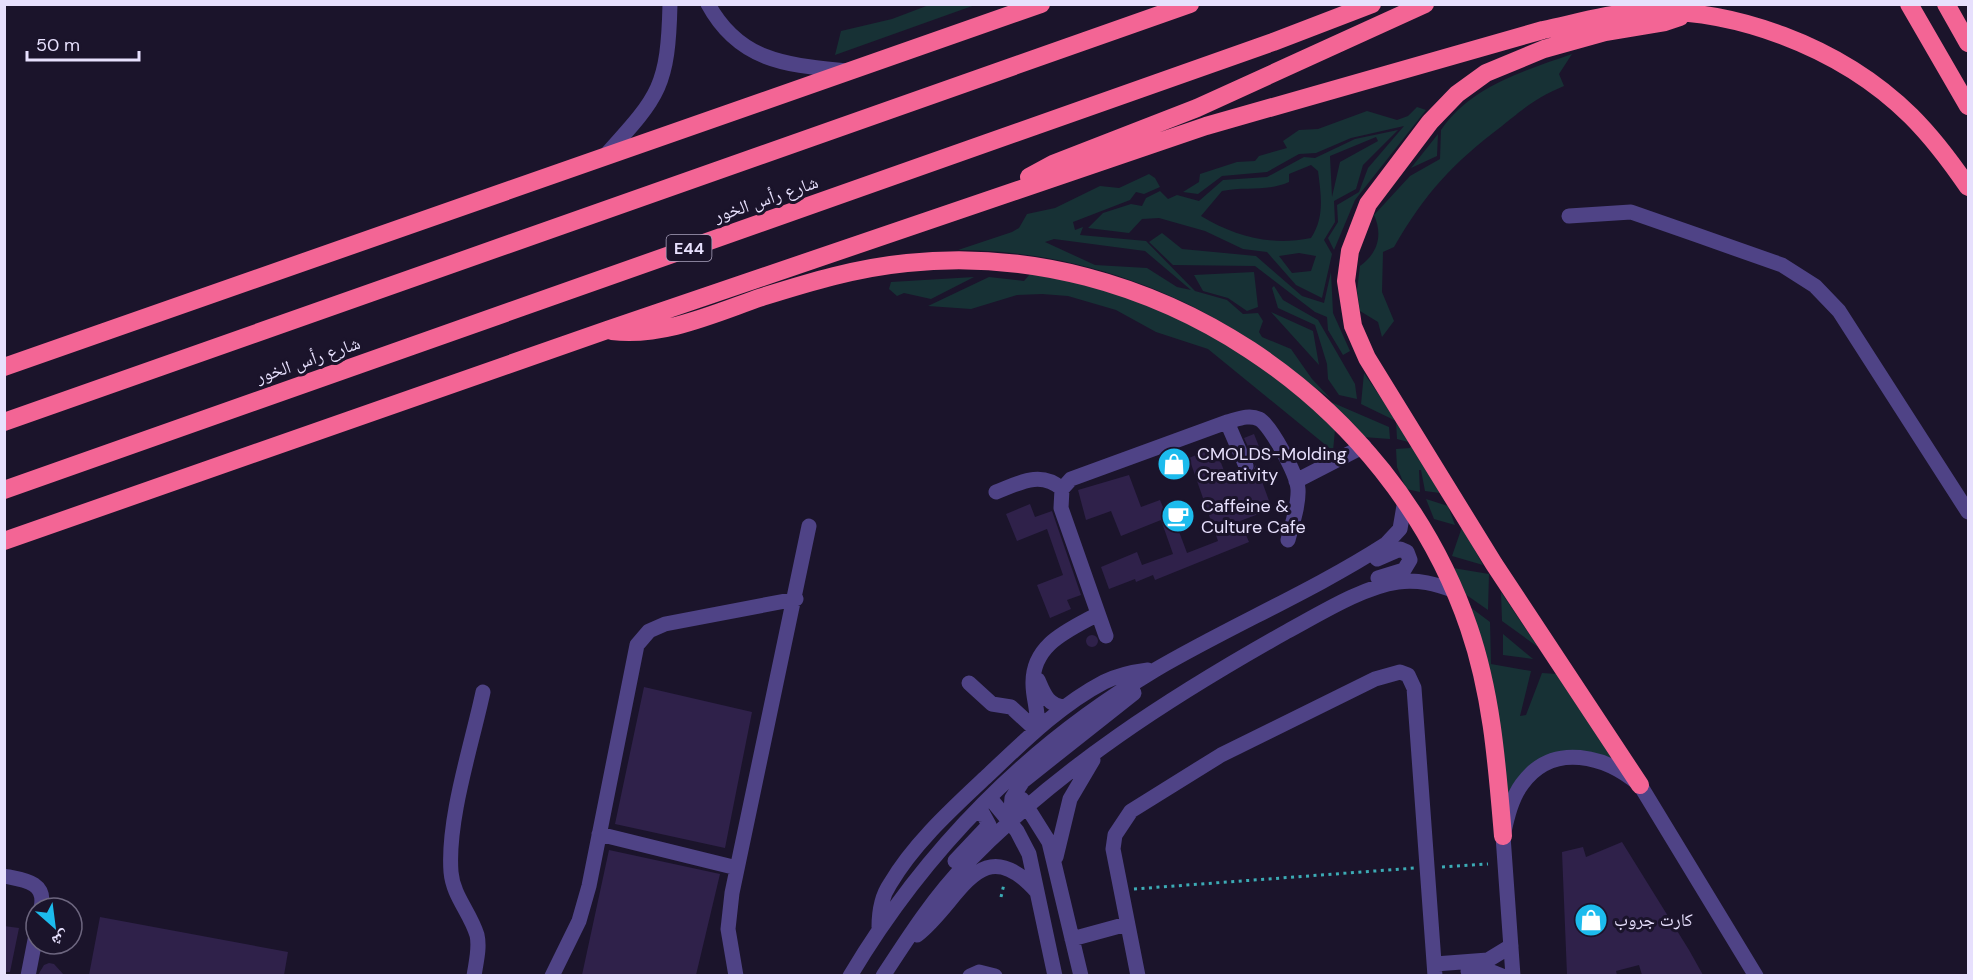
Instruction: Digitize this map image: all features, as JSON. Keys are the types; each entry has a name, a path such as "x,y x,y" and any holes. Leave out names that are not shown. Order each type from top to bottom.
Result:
{"highway":[{"path":"4,367 1041,4"},
{"path":"4,422 1190,4"},
{"name":"شارع رأس الخور","path":"4,490 1273,42 1372,4"},
{"path":"1014,190 1032,175 1053,164 1197,108 1425,4"},
{"path":"1909,4 1968,106"},
{"path":"1946,4 1968,43"},
{"path":"4,541 607,330 1206,126 1543,30 1631,12 1686,13 1754,27 1788,38 1853,71 1910,115 1935,141 1968,187"},
{"path":"1640,784 1494,564 1367,358 1349,309 1347,267 1360,219 1377,190 1442,107 1472,82 1501,66 1573,40 1665,22 1686,13"},
{"path":"607,330 654,332 825,277 882,266 943,261 1036,267 1120,286 1170,307 1230,337 1286,374 1364,446 1405,500 1443,562 1475,645 1489,700 1503,836"}],"street":[{"path":"604,157 648,107 663,80 670,49 670,4"},
{"path":"708,4 729,34 761,56 785,64 851,72"},
{"path":"1569,216 1631,212 1782,265 1815,286 1839,311 1968,512"},
{"path":"1106,636 1061,508 1062,489 1077,476 1227,422 1249,417 1265,423 1296,481 1298,498 1288,540"},
{"path":"1227,422 1246,466"},
{"path":"1296,481 1364,446"},
{"path":"996,492 1033,478 1048,480 1062,489"},
{"path":"879,928 883,896 898,872 947,815 1036,730 1065,707 1114,677 1156,669 1335,572 1395,536 1402,521 1405,500"},
{"path":"736,975 728,929 737,868 809,526"},
{"path":"1335,572 1352,572 1400,549 1407,552 1410,560 1404,570 1347,593 1340,604"},
{"path":"883,975 939,894 1010,821 1104,746 1246,656 1340,604 1375,588 1399,582 1423,582 1455,591"},
{"path":"552,975 585,904 634,654 643,637 665,624 795,599"},
{"path":"1036,730 1038,719 1033,685 1041,654 1054,638 1098,614"},
{"path":"850,975 879,928 923,868 974,813 990,798 1016,784 1134,693 1156,669"},
{"path":"1035,672 1048,700 1056,706 1065,707"},
{"path":"1138,975 1113,849 1115,835 1131,811 1230,750 1375,679 1400,672 1407,675 1414,688 1435,971"},
{"path":"969,684 992,704 1011,707 1036,730"},
{"path":"474,975 478,948 477,936 455,892 451,869 459,800 483,692"},
{"path":"1055,862 1060,830 1071,798 1085,771 1104,746"},
{"path":"1513,975 1503,836 1514,798 1522,784 1547,763 1563,757 1595,759 1624,772 1640,784 1756,975"},
{"path":"1016,784 1033,801 1046,835 1055,862 1081,975"},
{"path":"1010,821 1009,806 1016,784"},
{"path":"990,798 1010,821 1029,854 1055,975"},
{"path":"873,975 926,895 989,825 987,817 974,813"},
{"path":"600,834 737,868"},
{"path":"904,943 926,928 970,877 986,867 996,866 1014,870 1038,893"},
{"path":"4,876 33,882 42,896"},
{"path":"1072,939 1127,924"},
{"path":"1435,971 1488,960 1511,946"},
{"path":"28,975 32,956"},
{"path":"1435,971 1481,970 1502,975"},
{"path":"970,975 979,972 995,975"}],"path":[{"path":"1120,891 1488,864"}],"green space":[{"path":"929,5 975,5 835,55 841,31 892,19"},
{"path":"1572,54 1559,74 1564,86 1531,103 1454,166 1417,210 1394,247 1383,252 1382,292 1394,321 1382,337 1378,322 1360,311 1357,290 1360,266 1371,255 1377,243 1378,230 1374,215 1410,176 1440,159 1441,130 1467,102 1517,74"},
{"path":"1417,107 1426,110 1355,200 1334,250 1328,238 1338,222 1337,205 1359,192 1368,168 1404,126 1351,138 1316,153 1299,154 1267,172 1222,176 1198,194 1183,192 1199,182 1200,174 1237,162 1255,161 1259,156 1287,148 1283,141 1299,130 1318,129 1367,111 1397,120 1408,116"},
{"path":"1398,130 1363,165 1356,189 1334,201 1335,222 1324,240 1332,254 1322,298 1296,285 1267,252 1243,249 1205,231 1159,218 1142,219 1129,233 1088,228 1103,213 1131,204 1142,206 1146,198 1160,191 1168,199 1177,195 1199,201 1223,180 1267,177 1304,157 1315,158 1355,139","holes":["1376,137 1378,141 1340,162 1332,197 1330,156","1311,165 1318,171 1320,214 1311,238 1282,241 1254,238 1227,229 1201,216 1222,191 1280,185 1289,182 1289,174","1299,253 1316,256 1311,271 1292,273 1279,256"]},
{"path":"1438,134 1437,156 1411,168"},
{"path":"1149,174 1155,178 1160,187 1144,194 1136,192 1130,200 1073,222 1075,230 1083,227 1080,235 1146,241 1195,291 1227,300 1243,314 1258,313 1263,321 1259,332 1262,337 1291,349 1312,379 1331,399 1233,329 1202,311 1136,282 1066,262 1030,255 958,250 1012,232 1019,228 1027,214 1055,208 1100,186 1119,188","holes":["1054,239 1145,251 1191,290 1177,287 1147,268 1095,265 1045,242"]},
{"path":"1162,233 1182,249 1256,256 1302,296 1324,303 1331,272 1333,313 1350,351 1343,355 1328,330 1327,317 1315,312 1255,266 1173,265 1149,242"},
{"path":"1254,272 1258,307 1247,311 1228,298 1203,291 1194,275"},
{"path":"1030,274 1069,281 1126,298 1159,310 1223,343 1282,383 1335,430 1333,451 1208,349 1156,332 1116,310 1068,296 1042,294 1017,295 971,309 928,306 989,277 1024,281"},
{"path":"974,277 931,299 904,293 897,296 889,289 891,282"},
{"path":"1274,286 1283,300 1318,320 1355,384 1357,399 1339,395 1328,379 1327,364 1315,325 1278,308 1272,288"},
{"path":"1271,312 1313,331 1319,365"},
{"path":"1364,373 1412,443 1397,439 1396,421 1361,404"},
{"path":"1331,402 1389,427 1390,439 1363,437"},
{"path":"1412,443 1440,493 1425,491 1421,470 1419,470 1420,492 1406,489 1397,467 1396,449 1410,448"},
{"path":"1426,499 1448,506 1455,525 1434,519"},
{"path":"1462,527 1483,565 1452,556"},
{"path":"1453,568 1489,574 1488,610 1465,594"},
{"path":"1501,592 1538,647 1502,621"},
{"path":"1466,604 1490,622 1491,664 1531,671 1520,716 1526,715 1542,673 1557,674 1615,759 1594,753 1573,752 1507,799"},
{"path":"1503,634 1533,659 1503,655"}],"building":[{"path":"1254,434 1264,459 1255,462 1244,438"},
{"path":"1215,447 1226,476 1238,472 1249,475 1256,465 1272,509 1240,521 1249,542 1155,580 1153,575 1109,589 1101,567 1137,552 1142,565 1173,554 1161,520 1121,536 1111,511 1086,520 1078,490 1129,475 1141,507 1160,500 1165,512 1171,510 1187,553 1218,541 1189,458"},
{"path":"1030,504 1035,517 1052,511 1081,595 1067,600 1071,609 1050,618 1037,585 1063,575 1047,529 1017,541 1006,514"},
{"path":"1094,635 1097,636 1097,646 1090,647 1087,646 1086,639 1087,636"},
{"path":"644,687 752,712 725,848 615,824"},
{"path":"1622,842 1703,975 1642,975 1639,965 1616,971 1617,975 1567,975 1562,852 1583,847 1586,857"},
{"path":"609,850 720,874 696,975 582,975"},
{"path":"100,917 288,952 284,975 89,975"},
{"path":"4,926 19,928 10,972 4,972"},
{"path":"54,964 64,975 38,975 44,965"}],"place":[{"name":"CMOLDS-Molding Creativity","path":"1174,464"},
{"name":"Caffeine & Culture Cafe","path":"1178,516"},
{"name":"كارت جروب","path":"1591,920"}]}
